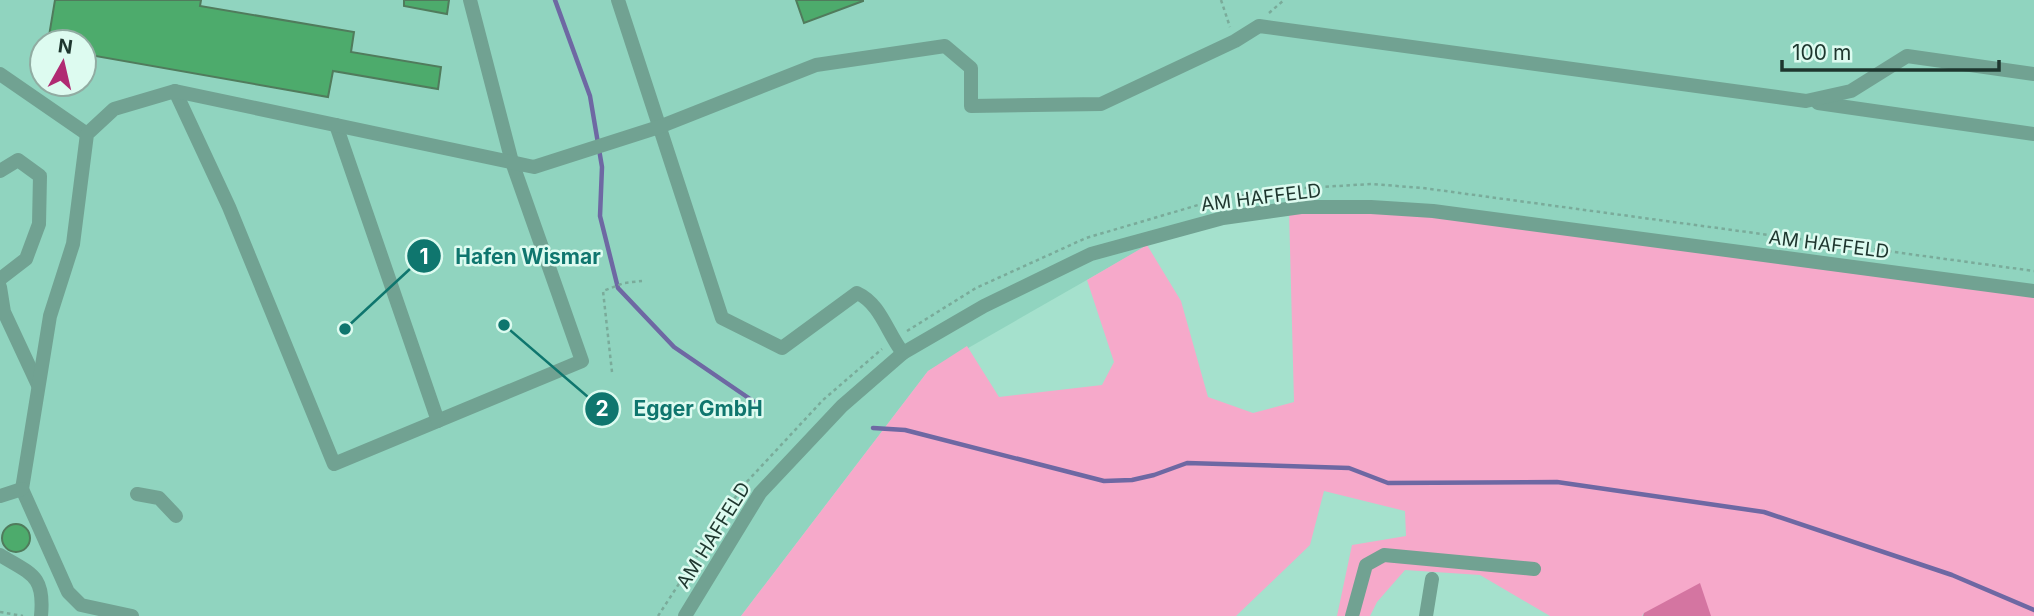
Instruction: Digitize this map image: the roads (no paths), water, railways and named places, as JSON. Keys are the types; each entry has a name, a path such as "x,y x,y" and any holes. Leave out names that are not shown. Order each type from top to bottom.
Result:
{"street":[{"path":"175,91 229,207 334,464 582,360 512,162 470,0"},
{"path":"618,0 722,318 782,348 857,293 874,304 903,354"},
{"path":"132,616 81,605 68,592 22,488 50,316 73,244 87,134 114,108 175,91 534,167 659,127 816,65 946,46 971,68 971,106 1101,104 1235,41 1259,26 2034,134"},
{"path":"1806,101 1852,91 1907,56 2034,74"},
{"path":"0,74 87,134"},
{"path":"336,125 438,421"},
{"path":"0,171 18,160 40,176 39,224 26,259 0,279"},
{"name":"AM HAFFELD","path":"685,616 760,493 842,406 903,354 984,306 1091,254 1223,218 1301,207 1371,207 1433,211 2034,291"},
{"path":"0,287 4,312 38,386"},
{"path":"0,496 22,488"},
{"path":"137,494 159,498 176,516"},
{"path":"0,555 26,568 40,582 43,598 41,616"},
{"path":"1352,616 1366,565 1384,555 1534,569"},
{"path":"1426,616 1432,579"}],"waterway":[{"path":"555,0 590,96 602,167 600,216 618,288 674,347 753,401"},
{"path":"873,428 905,430 1104,481 1132,480 1187,463 1349,468 1388,483 1557,482 1764,512 1952,575 2034,610"}],"place":[{"name":"Egger GmbH","path":"504,325"},
{"name":"Hafen Wismar","path":"345,329"}]}
